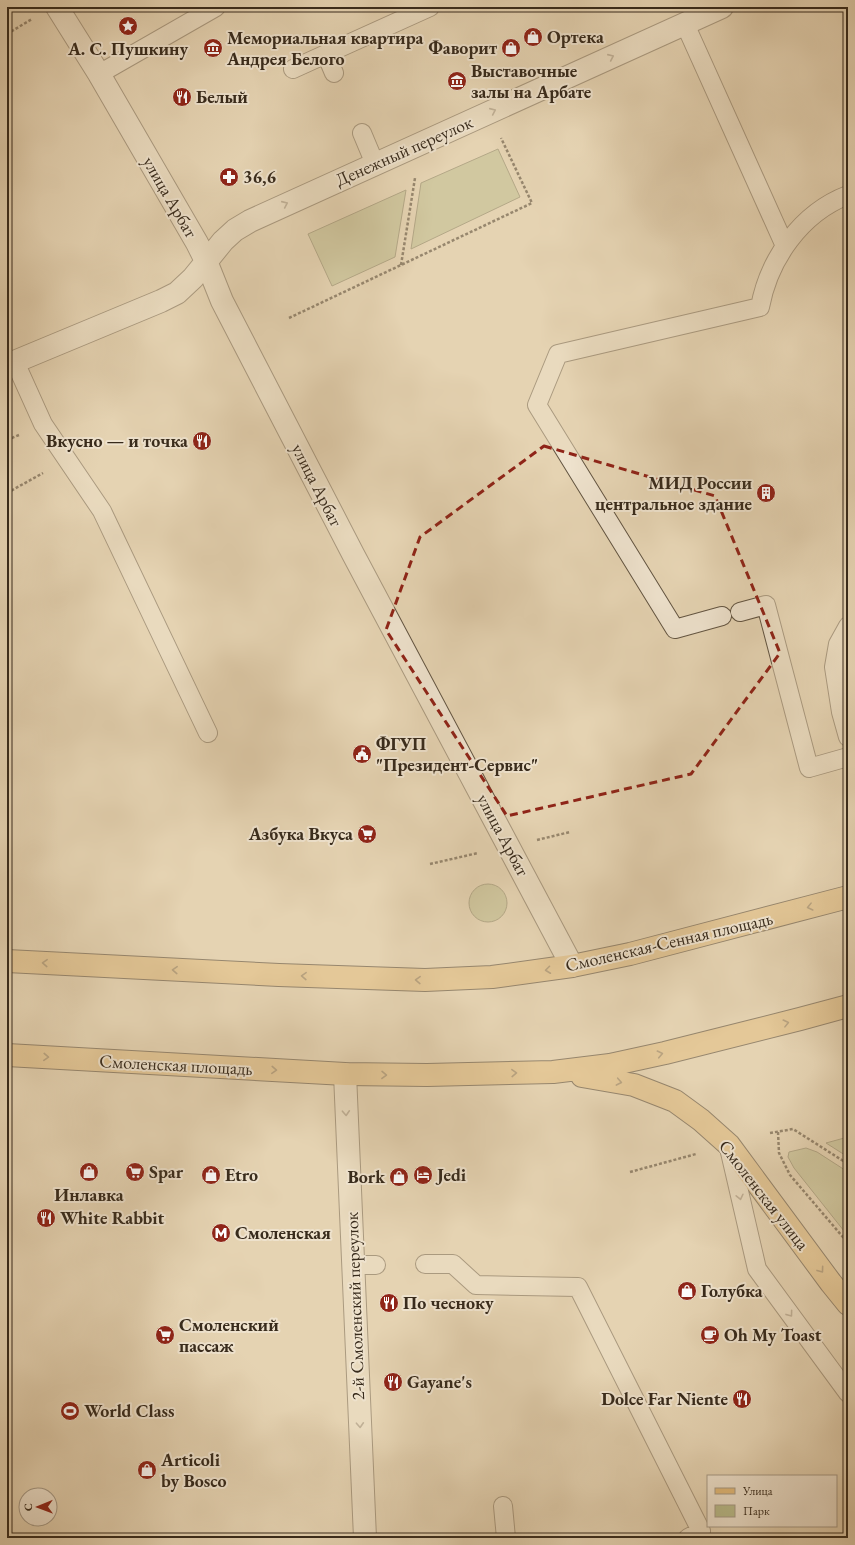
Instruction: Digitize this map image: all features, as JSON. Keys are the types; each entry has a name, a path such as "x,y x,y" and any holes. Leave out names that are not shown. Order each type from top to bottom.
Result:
{"main road":[{"name":"Смоленская-Сенная площадь","path":"7,961 280,975 425,980 484,977 572,966 630,954 848,897"},
{"path":"345,1074 427,1075 553,1072 610,1065 665,1053 848,1006"},
{"name":"Смоленская площадь","path":"7,1055 345,1074"},
{"name":"Смоленская улица","path":"553,1072 634,1085 675,1101 701,1120 729,1145 848,1304"}],"street":[{"name":"улица Арбат","path":"57,7 202,252 222,301 338,526 572,966"},
{"name":"Денежный переулок","path":"11,364 177,293 193,278 202,252 250,220 722,7"},
{"name":"2-й Смоленский переулок","path":"345,1074 365,1538"}],"lane":[{"path":"98,74 216,7"},
{"path":"293,69 430,7"},
{"path":"685,24 785,246"},
{"path":"326,54 334,72"},
{"path":"362,133 375,164"},
{"path":"722,616 675,629 536,405 558,354 760,307 770,272 785,246 799,228 818,211 848,195"},
{"path":"11,364 43,424 102,511 208,733"},
{"path":"740,612 766,605 809,768 848,757"},
{"path":"848,626 838,644 834,667 841,712 848,737"},
{"path":"729,1145 757,1269 848,1393"},
{"path":"353,1265 376,1264"},
{"path":"425,1264 453,1264 476,1285 578,1287 701,1531 688,1538"},
{"path":"504,1506 506,1538"}],"path":[{"path":"7,34 32,18"},
{"path":"289,318 532,203 501,137"},
{"path":"401,265 415,176"},
{"path":"7,493 67,459"},
{"path":"532,842 570,832"},
{"path":"430,864 479,853"},
{"path":"770,1133 793,1129 848,1164"},
{"path":"778,1132 779,1153 790,1175 848,1243"},
{"path":"630,1172 703,1153"}],"highlighted area":[{"path":"544,446 715,496 780,653 691,774 507,816 386,630 420,537"}],"green space":[{"path":"498,149 520,197 411,249 421,183"},
{"path":"406,190 395,257 332,286 308,234"},
{"path":"484,884 492,884 502,889 506,896 506,910 502,917 492,922 484,922 474,917 472,914 469,907 469,899 474,889 477,887"},
{"path":"848,1137 848,1157 826,1143"},
{"path":"806,1148 817,1152 848,1172 848,1236 794,1168 788,1157 789,1152"}],"place":[{"name":"А. С. Пушкину","path":"128,26"},
{"name":"Ортека","path":"533,37"},
{"name":"Мемориальная квартира Андрея Белого","path":"213,48"},
{"name":"Фаворит","path":"511,48"},
{"name":"Выставочные залы на Арбате","path":"457,81"},
{"name":"Белый","path":"182,97"},
{"name":"36,6","path":"229,177"},
{"name":"Вкусно — и точка","path":"202,441"},
{"name":"МИД России центральное здание","path":"766,493"},
{"name":"ФГУП \"Президент-Сервис\"","path":"362,754"},
{"name":"Азбука Вкуса","path":"367,834"},
{"name":"Инлавка","path":"89,1172"},
{"name":"Spar","path":"135,1172"},
{"name":"Etro","path":"211,1175"},
{"name":"Jedi","path":"423,1175"},
{"name":"Bork","path":"399,1177"},
{"name":"White Rabbit","path":"46,1218"},
{"name":"Смоленская","path":"221,1233"},
{"name":"Голубка","path":"687,1291"},
{"name":"По чесноку","path":"389,1303"},
{"name":"Смоленский пассаж","path":"165,1335"},
{"name":"Oh My Toast","path":"710,1335"},
{"name":"Gayane's","path":"393,1382"},
{"name":"Dolce Far Niente","path":"742,1399"},
{"name":"World Class","path":"70,1411"},
{"name":"Articoli by Bosco","path":"147,1470"}]}
